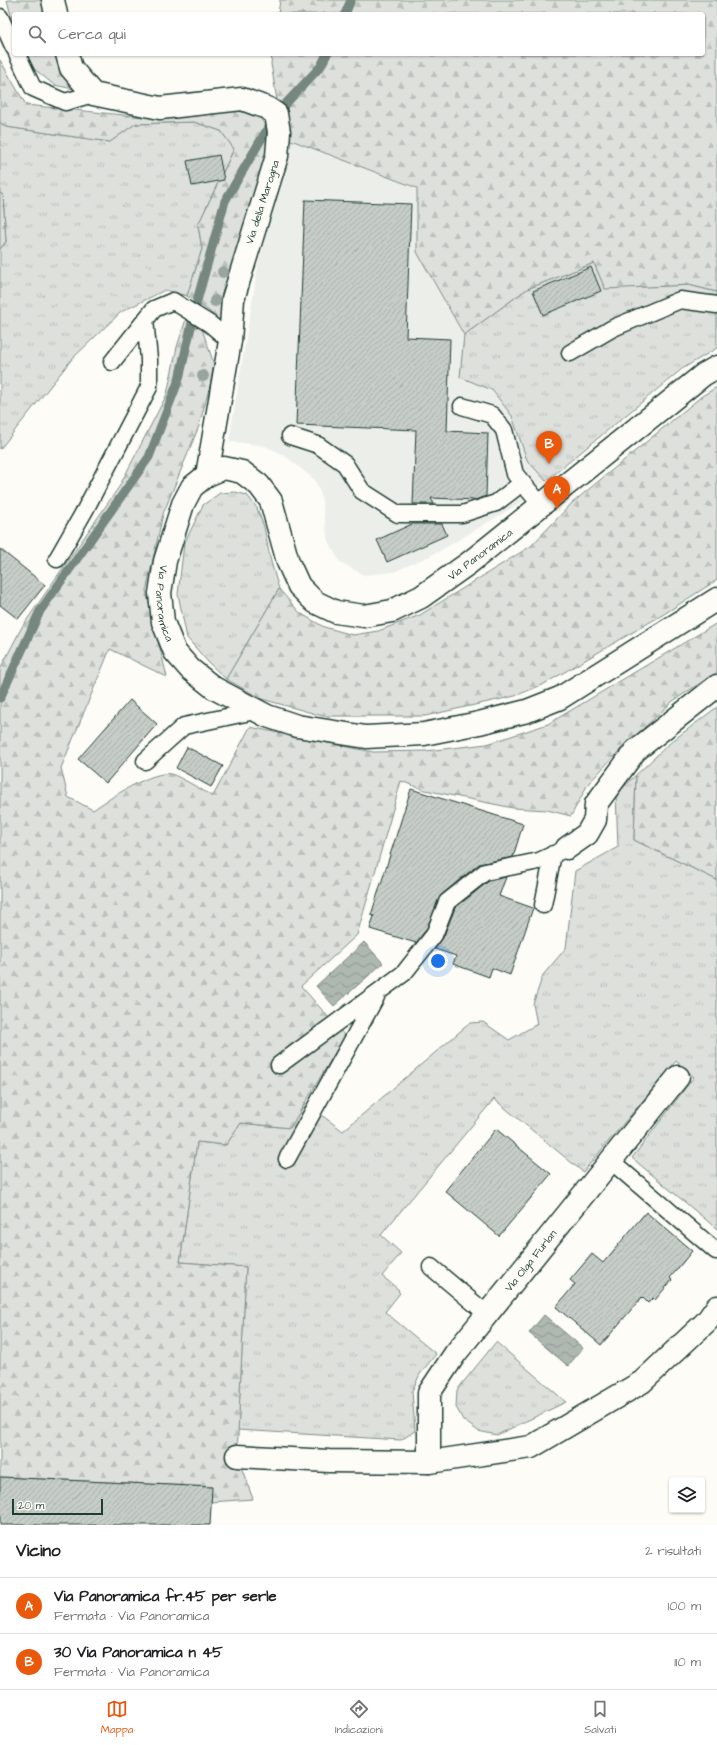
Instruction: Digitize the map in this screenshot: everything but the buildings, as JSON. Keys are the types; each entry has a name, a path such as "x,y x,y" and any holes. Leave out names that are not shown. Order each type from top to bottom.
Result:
{"street":[{"path":"53,0 56,12"},
{"path":"68,56 71,68 93,94"},
{"name":"Via della Marogna","path":"93,94 160,108 242,99 267,108 276,114 280,132 277,156 233,299 230,342 207,475"},
{"name":"Via Panoramica","path":"717,367 703,375 469,563 421,597 392,611 364,616 336,612 315,602 299,586 288,562 271,501 259,485 242,472 224,468 207,475 192,488 182,504 165,561 160,593 163,622 175,652 190,669 214,688 256,711 297,726 366,737 424,734 479,723 527,711 560,698 717,600"},
{"path":"560,851 587,834 595,820 596,804 635,751 717,686"},
{"name":"Via Olga Furlan","path":"429,1462 429,1393 455,1354 678,1077"},
{"path":"237,1456 329,1461 429,1462 531,1447 642,1382 707,1321 717,1307"}],"lane":[{"path":"0,17 12,44"},
{"path":"18,56 33,88 64,102 93,94"},
{"path":"112,362 154,309 173,300 210,324 230,342"},
{"path":"570,353 613,328 680,300 717,305"},
{"path":"57,559 85,510 149,388 149,359 145,320"},
{"path":"462,406 492,415 504,430 515,474 541,505"},
{"path":"290,436 318,445 345,464 362,491 398,514 462,514 496,503 522,483"},
{"path":"145,761 184,726 256,711"},
{"path":"542,905 560,851"},
{"path":"279,1065 404,973 434,935 447,902 479,876 485,872 539,861 560,851"},
{"path":"287,1159 379,992"},
{"path":"610,1160 716,1251"},
{"path":"431,1267 487,1314"}],"shaded area":[{"path":"283,137 417,188 417,252 464,335 461,377 492,390 512,416 527,460 546,481 524,501 438,552 394,572 364,575 340,562 328,541 321,495 315,480 284,455 265,446 229,441 259,260 286,166"}],"green space":[{"path":"7,0 42,0 44,12 12,12 12,19"},
{"path":"280,0 717,0 717,292 689,285 605,289 594,263 527,289 464,335 417,252 417,188 283,137 271,64 272,56 705,56 705,12 278,12"},
{"path":"26,56 61,56 78,90 54,85 32,67"},
{"path":"0,60 26,105 143,117 215,109 247,109 259,115 272,138 224,327 209,311 187,296 202,249 198,225 234,149 221,131 194,122 135,124 110,142 6,127 0,122"},
{"path":"0,122 6,127 110,142 135,124 194,122 221,131 234,149 198,225 202,249 187,296 165,290 121,312 72,359 0,449 0,249 6,242 3,195 0,193"},
{"path":"0,193 3,195 6,242 0,249"},
{"path":"594,263 605,288 689,285 717,292 717,348 682,369 546,481 527,460 512,416 492,390 460,377 464,335 527,289"},
{"path":"186,319 202,329 215,367 199,426 163,514 146,591 167,677 110,649 61,768 68,797 93,810 131,786 153,776 163,774 171,774 213,796 250,727 373,752 426,751 487,744 548,724 717,623 717,672 673,701 617,753 588,784 571,816 547,810 513,808 425,790 401,781 357,935 301,986 345,1036 290,1128 241,1123 226,1145 197,1142 180,1262 246,1267 237,1456 253,1499 211,1502 211,1487 0,1477 0,669 22,627 119,487 167,394 177,347"},
{"path":"717,387 717,580 664,614 544,684 515,696 425,716 323,716 262,699 226,679 279,589 300,613 324,627 353,635 378,631 420,615 531,546 572,503 702,396"},
{"path":"235,492 247,495 257,508 264,527 271,562 279,589 226,679 208,662 187,638 178,594 184,544 203,505 220,493"},
{"path":"717,707 717,880 634,840 636,775 671,742"},
{"path":"636,775 634,840 717,880 717,1229 632,1158 694,1077 676,1061 583,1172 494,1099 381,1235 401,1253 382,1276 399,1290 398,1291 400,1293 385,1312 436,1354 420,1374 412,1391 415,1431 401,1440 238,1430 246,1267 180,1262 197,1142 226,1145 241,1123 290,1128 305,1103 343,1131 470,1023 483,1022 509,1040 537,1024 533,1004 543,975 566,948 575,871 618,847 616,794"},
{"path":"496,1342 566,1402 497,1435 478,1431 463,1420 456,1407 457,1390"}],"water":[{"path":"364,942 383,963 334,1006 316,986"},
{"path":"544,1315 583,1348 568,1366 529,1333"}],"waterway":[{"path":"346,12 351,0"},
{"path":"0,698 40,611 149,457 179,379 198,297 225,201 276,114 321,66 326,56"}],"place":[{"name":"30 Via Panoramica n 45","path":"549,464"},
{"name":"Via Panoramica fr.45 per serle","path":"557,509"}]}
